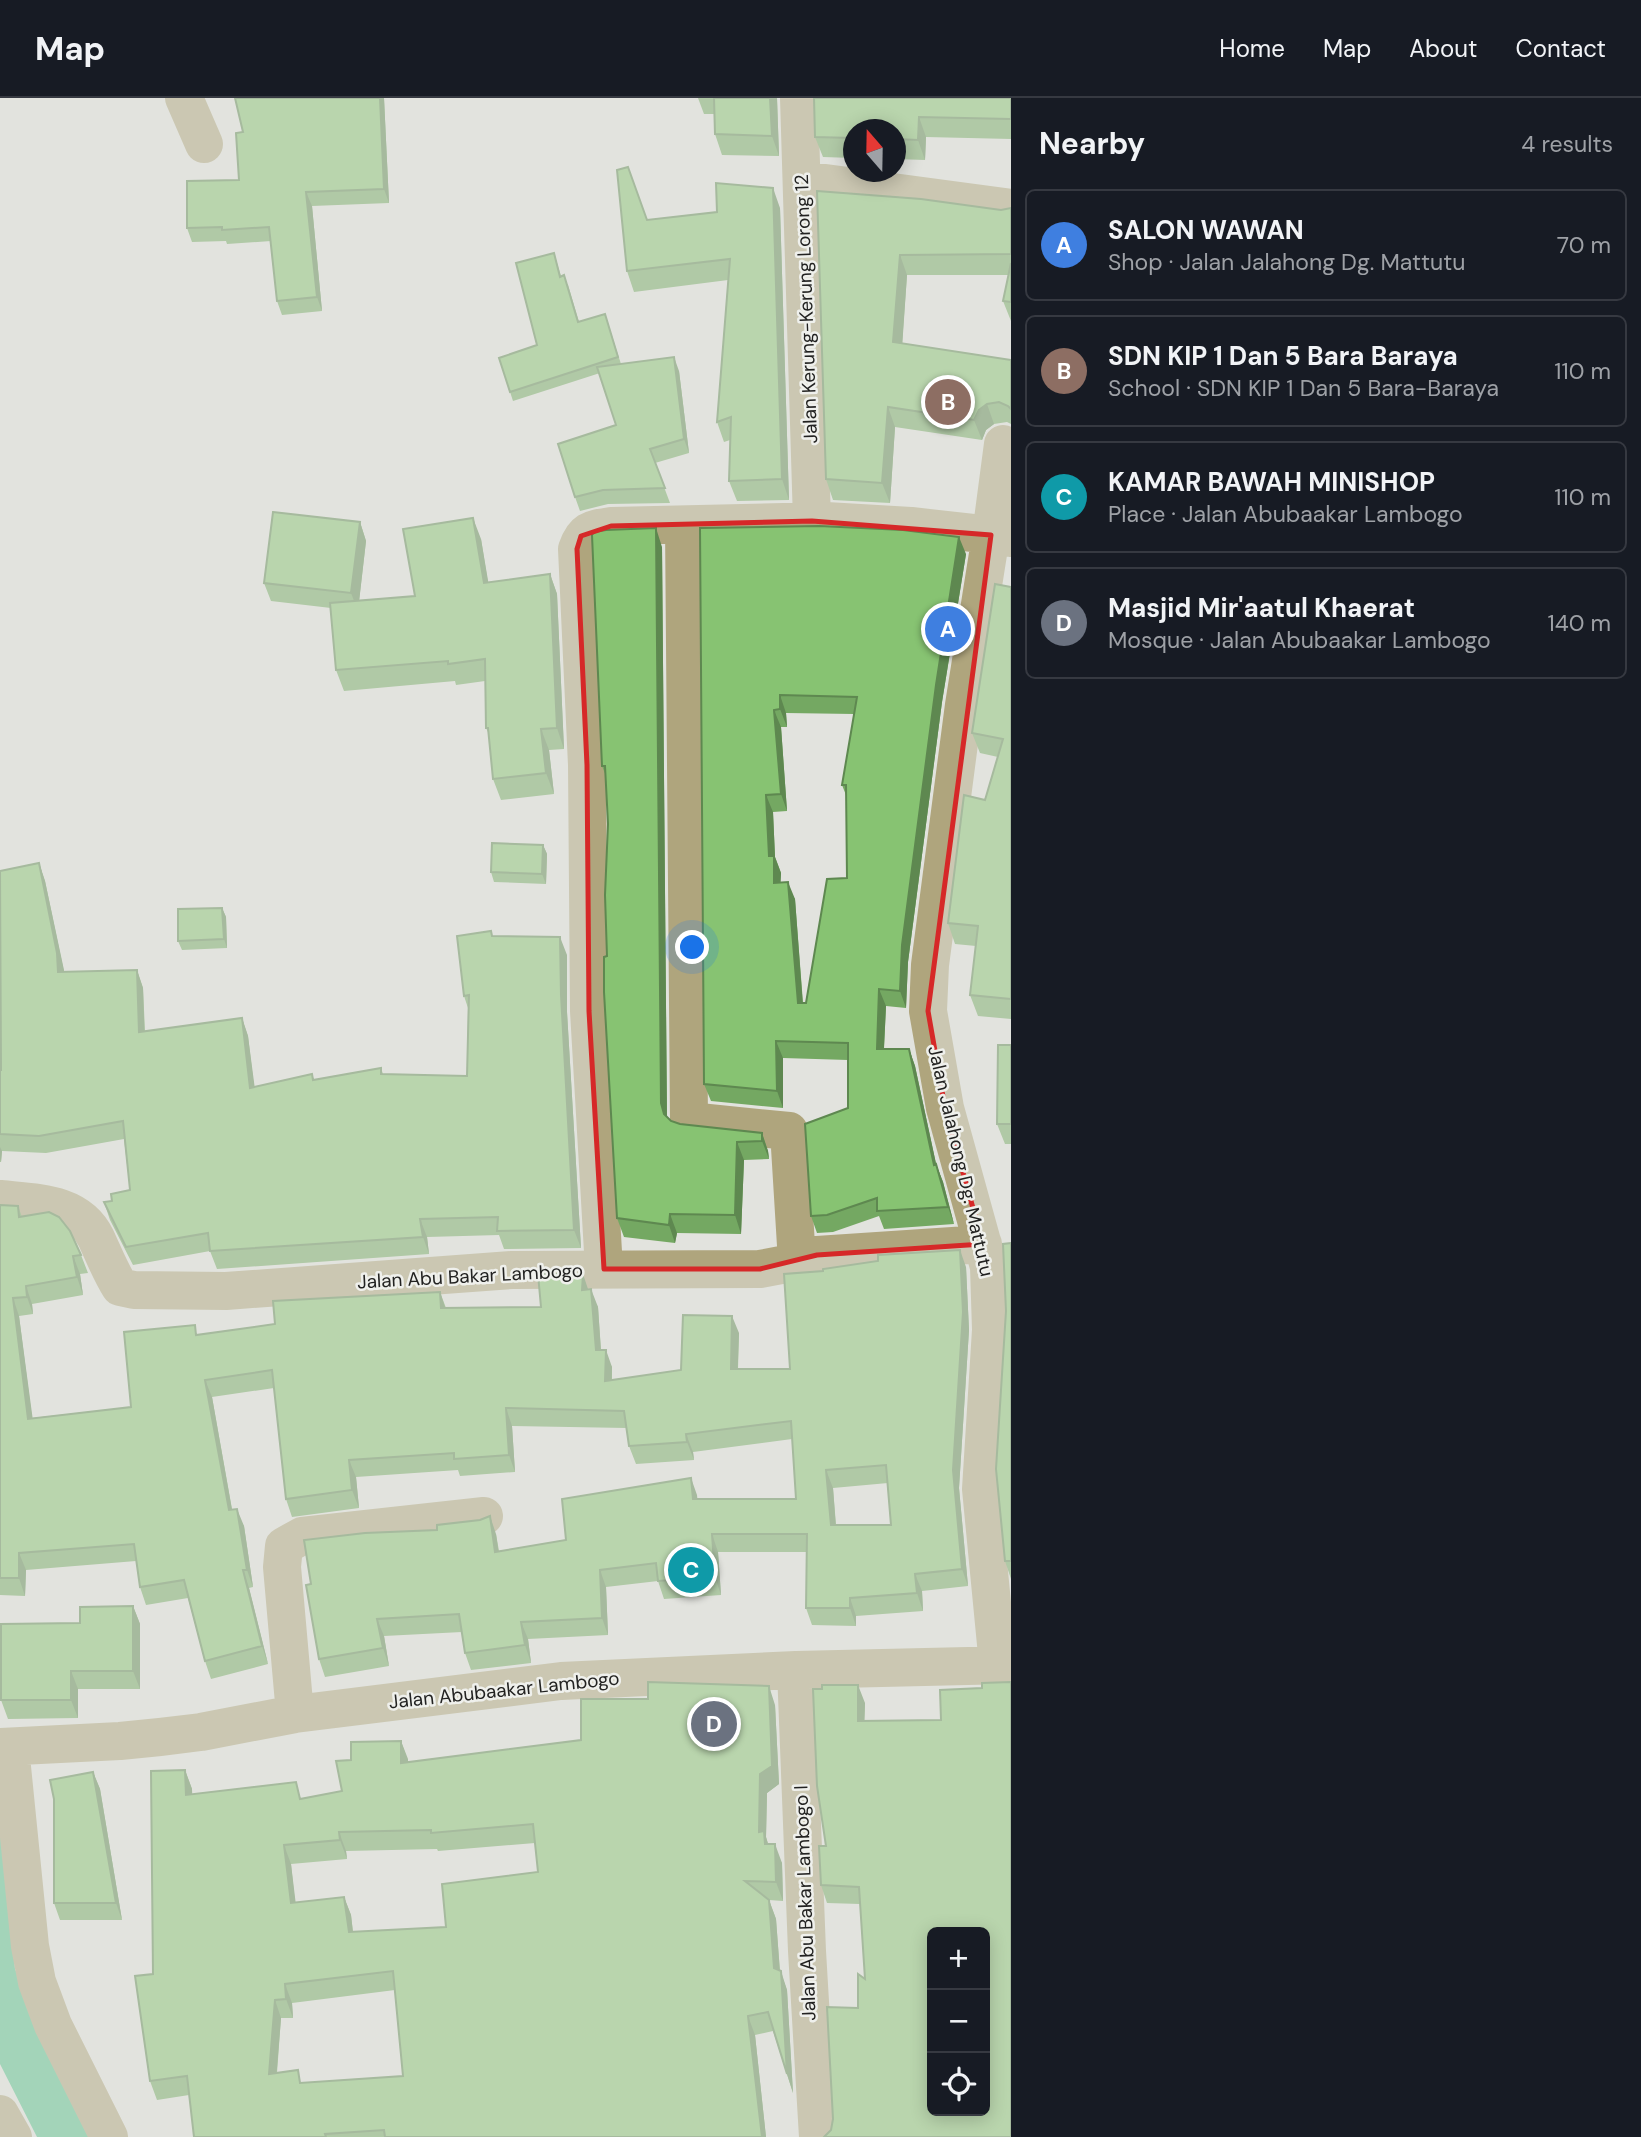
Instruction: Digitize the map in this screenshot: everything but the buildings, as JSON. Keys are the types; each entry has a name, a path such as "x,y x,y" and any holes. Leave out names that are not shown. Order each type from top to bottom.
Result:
{"street":[{"path":"184,98 205,144"},
{"name":"Jalan Kerung-Kerung Lorong 12","path":"799,98 812,521"},
{"path":"803,180 1011,208"},
{"name":"Jalan Jalahong Dg. Mattutu","path":"1003,444 1001,536 964,705 930,965 928,1011 945,1108 994,1259 981,1489 1004,1665"},
{"path":"604,1269 589,1011 587,765 577,549 582,536 593,528 611,526 812,521 911,526 1001,536"},
{"path":"684,525 689,1121 789,1130 797,1262"},
{"name":"Jalan Abu Bakar Lambogo","path":"0,1199 56,1205 82,1219 96,1238 120,1287 134,1290 226,1292 512,1270 760,1269 817,1255 994,1259"},
{"path":"295,1714 282,1567 284,1546 302,1535 484,1516"},
{"name":"Jalan Abubaakar Lambogo","path":"5,1747 201,1732 295,1714 561,1681 796,1670 1004,1665"},
{"name":"Jalan Abu Bakar Lambogo I","path":"796,1670 807,1951 818,2137"},
{"path":"5,1747 37,1982 53,2025 109,2137"},
{"path":"0,2114 13,2137"}],"highlighted area":[{"path":"812,521 991,535 928,1011 945,1108 983,1244 817,1255 760,1269 604,1269 589,1011 587,765 577,549 581,536 611,526"}],"shaded area":[{"path":"0,1801 15,1969 64,2083 91,2137 37,2137 0,2064"}],"place":[{"name":"SDN KIP 1 Dan 5 Bara Baraya","path":"948,402"},
{"name":"SALON WAWAN","path":"948,629"},
{"name":"KAMAR BAWAH MINISHOP","path":"691,1570"},
{"name":"Masjid Mir'aatul Khaerat","path":"714,1724"}]}
